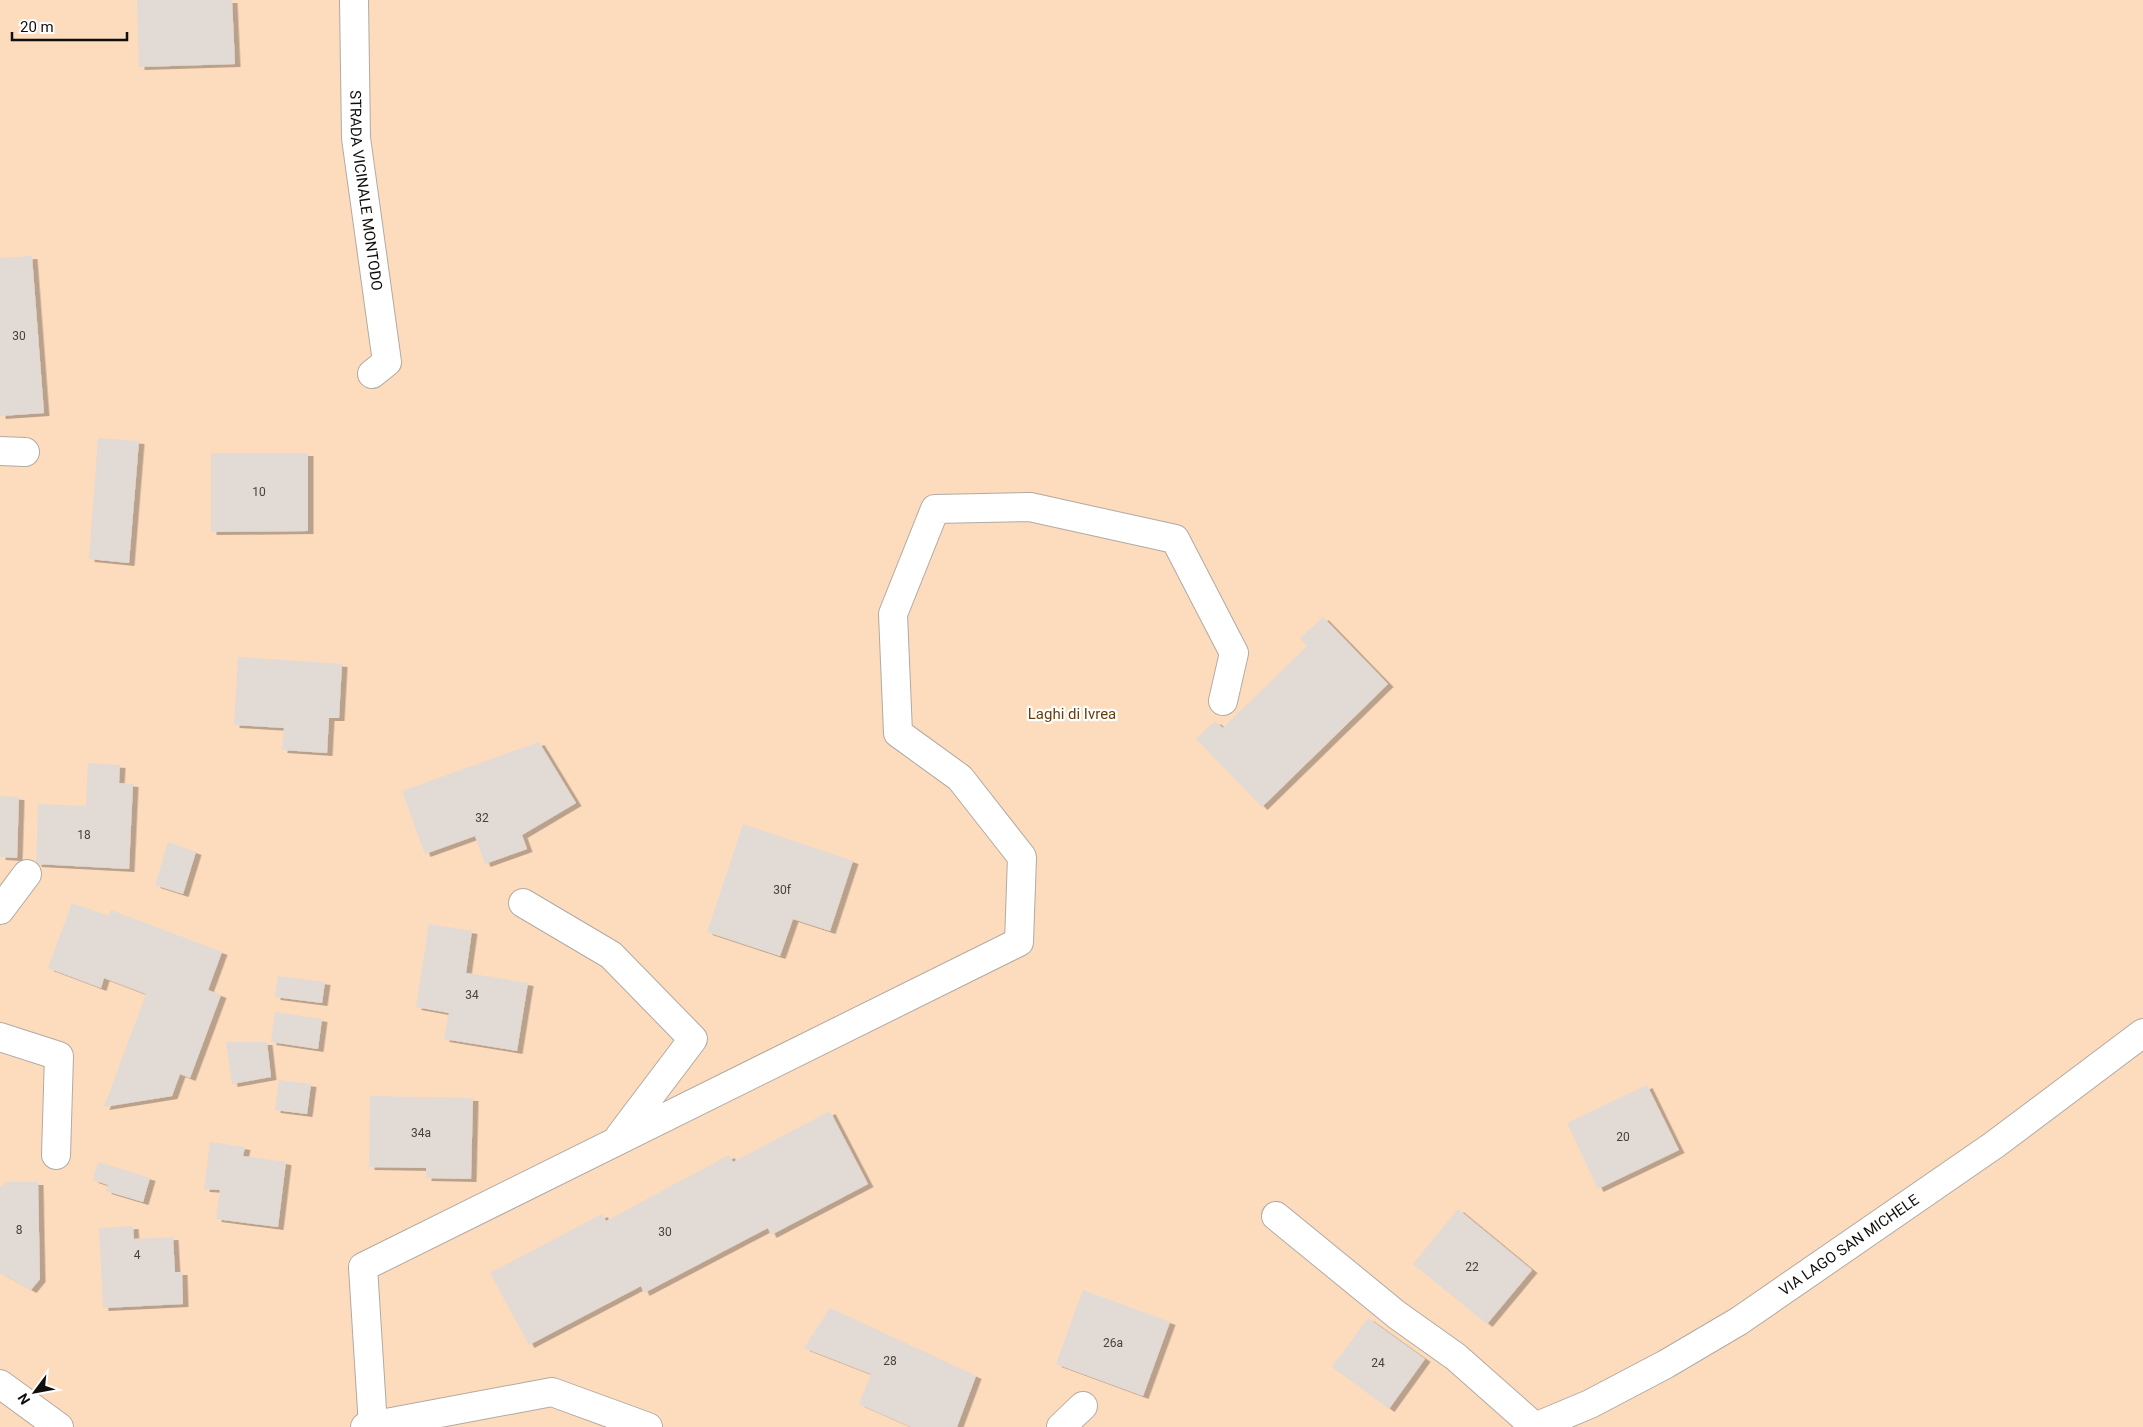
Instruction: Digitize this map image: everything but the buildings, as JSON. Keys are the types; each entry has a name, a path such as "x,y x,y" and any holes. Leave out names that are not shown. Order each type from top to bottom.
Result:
{"street":[{"name":"STRADA VICINALE MONTODO","path":"354,0 356,138 386,362 372,374"},
{"path":"648,1427 552,1392 369,1426 364,1267 1019,942 1022,857 960,778 898,733 893,614 935,509 1030,507 1175,539 1234,653 1223,701"},
{"path":"0,910 27,874"},
{"path":"523,902 611,955 694,1039 615,1142"},
{"name":"VIA LAGO SAN MICHELE","path":"1535,1427 1590,1404 1666,1364 1739,1321 1994,1145 2143,1033"},
{"path":"0,1037 58,1056 56,1155"},
{"path":"1276,1216 1397,1315 1456,1357 1535,1427"},
{"path":"0,1384 59,1427"},
{"path":"1061,1427 1083,1406"}],"green space":[{"name":"Laghi di Ivrea","path":"0,0 2143,0 2143,1427 0,1427"}]}
